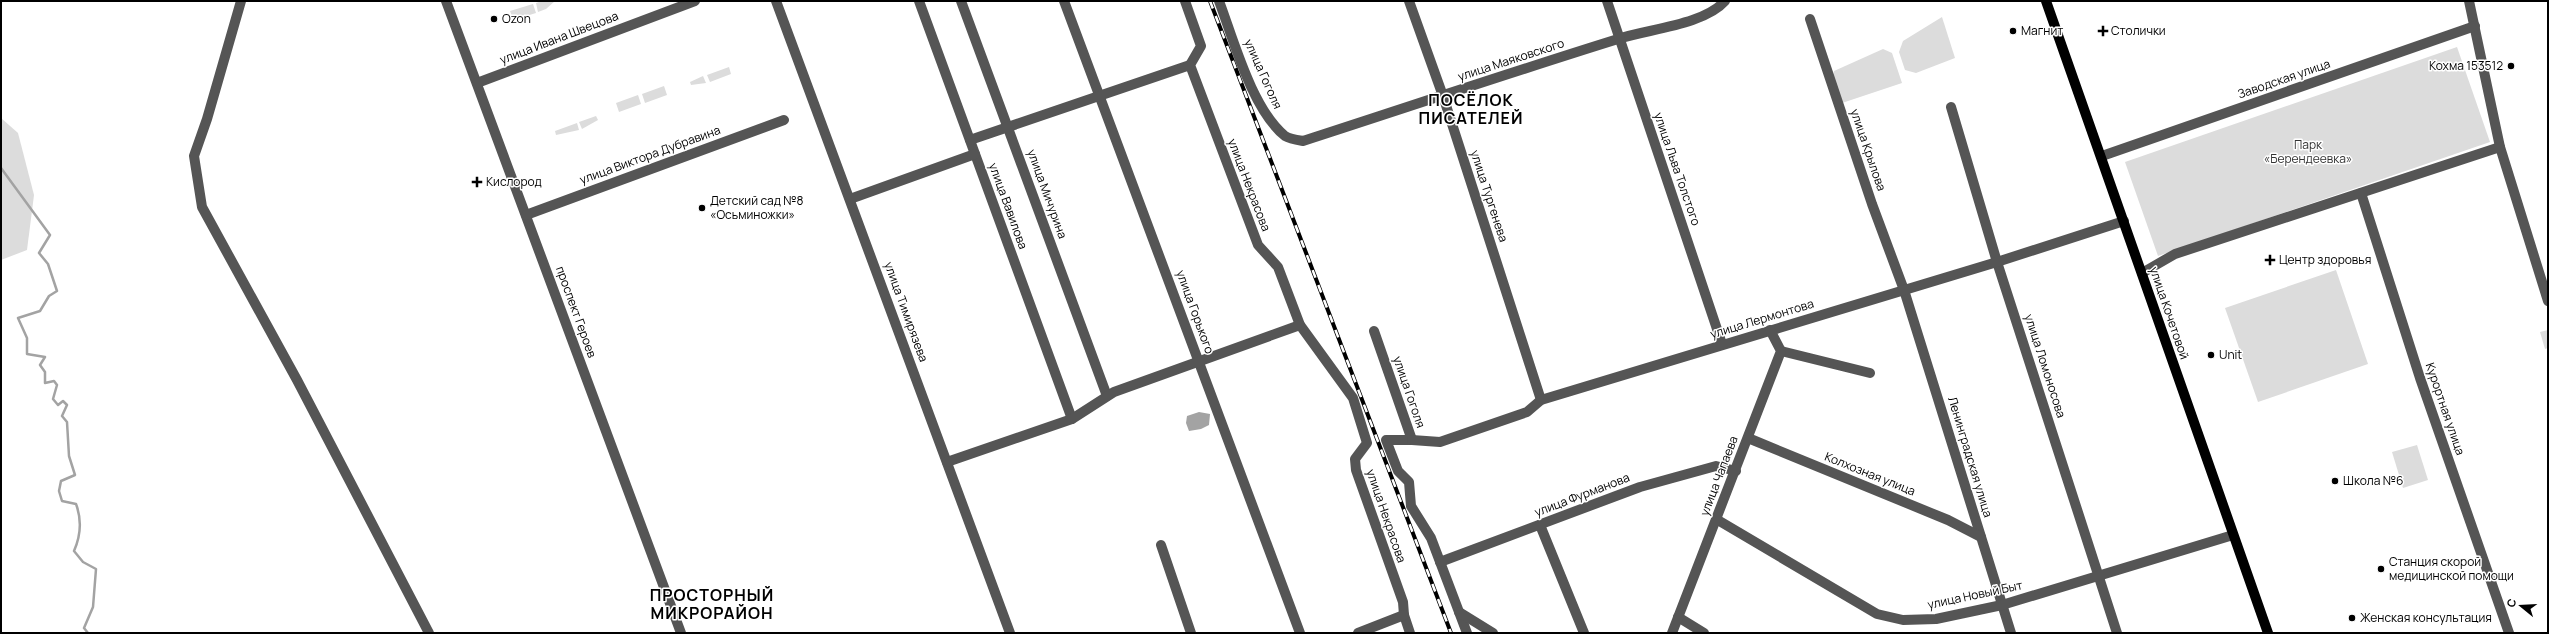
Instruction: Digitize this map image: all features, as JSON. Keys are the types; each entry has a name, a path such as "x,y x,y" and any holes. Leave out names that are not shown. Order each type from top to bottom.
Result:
{"main road":[{"name":"улица Кочетовой","path":"2046,1 2102,156 2268,633"}],"street":[{"path":"241,1 207,119 194,156 202,207 297,380 429,633"},
{"name":"проспект Героев","path":"446,1 681,633"},
{"name":"улица Ивана Швецова","path":"477,83 695,1"},
{"name":"улица Тимирязева","path":"776,1 1010,633"},
{"name":"улица Вавилова","path":"919,1 1072,419"},
{"name":"улица Мичурина","path":"961,1 1009,127 1107,396"},
{"name":"улица Горького","path":"1064,1 1300,633"},
{"path":"970,140 1190,65 1201,46 1185,1"},
{"name":"улица Гоголя","path":"1219,1 1243,67 1268,118 1287,137 1303,141"},
{"name":"улица Тургенева","path":"1409,1 1443,96 1541,400"},
{"name":"улица Льва Толстого","path":"1607,1 1722,344"},
{"name":"улица Маяковского","path":"1303,141 1620,38 1700,17 1719,8 1725,1"},
{"path":"2469,1 2500,148 2548,301"},
{"name":"улица Крылова","path":"1810,19 1872,204 1904,290"},
{"name":"Заводская улица","path":"2102,156 2475,26"},
{"name":"улица Некрасова","path":"1190,65 1258,246 1278,267 1300,325 1353,398 1367,443 1356,459 1356,470 1403,602 1404,615 1410,633"},
{"name":"улица Ломоносова","path":"1951,107 1997,262 2117,633"},
{"name":"улица Виктора Дубравина","path":"526,215 784,120"},
{"path":"2142,273 2175,254 2361,192 2500,148"},
{"path":"850,199 975,154"},
{"name":"Курортная улица","path":"2361,192 2420,378 2509,633"},
{"name":"улица Лермонтова","path":"1412,440 1440,442 1526,412 1541,400 1997,262 2124,221"},
{"name":"Ленинградская улица","path":"1904,290 2011,633"},
{"path":"947,462 1072,419 1107,396 1300,325"},
{"path":"1770,330 1780,351 1870,373"},
{"name":"улица Гоголя","path":"1374,332 1412,440 1386,440 1398,471 1409,482 1411,506 1431,538 1467,633"},
{"name":"улица Чапаева","path":"1672,633 1736,471 1780,351"},
{"name":"Колхозная улица","path":"1748,438 1948,520 1981,537"},
{"name":"улица Фурманова","path":"1440,562 1640,487 1716,466 1736,471"},
{"name":"улица Новый Быт","path":"1716,519 1877,614 1903,620 1936,619 2002,605 2233,535"},
{"path":"1540,525 1584,633"},
{"path":"1161,545 1191,633"},
{"path":"1459,612 1493,633"},
{"path":"1358,633 1404,615"},
{"path":"1678,617 1704,633"}],"green space":[{"path":"542,1 555,1 546,9 538,12 536,3"},
{"path":"533,4 536,13 513,20 510,11"},
{"path":"1942,17 1955,58 1916,73 1905,70 1899,52 1903,41"},
{"name":"Парк «Берендеевка»","path":"2457,47 2490,142 2158,256 2125,162"},
{"path":"1883,49 1892,53 1902,83 1842,103 1833,76 1834,71"},
{"path":"729,67 731,74 710,82 707,75"},
{"path":"703,76 706,83 691,85 690,82"},
{"path":"664,86 667,95 645,103 642,94"},
{"path":"638,95 641,104 619,112 616,103"},
{"path":"596,116 598,120 582,129 579,122"},
{"path":"1,118 18,133 34,195 27,250 1,260"},
{"path":"577,123 579,130 556,135 555,131"},
{"path":"2336,270 2368,364 2258,402 2225,308"},
{"path":"2548,330 2548,348 2545,349 2540,332"},
{"path":"2417,445 2428,480 2403,488 2392,452"}],"shaded area":[{"path":"1199,412 1210,414 1209,425 1201,429 1189,431 1186,423 1187,416"}],"waterway":[{"path":"1,168 50,235 39,253 48,264 57,291 49,296 40,311 18,318 27,338 27,354 45,357 40,365 45,372 45,383 54,381 57,385 53,399 58,405 63,401 67,405 62,416 67,422 69,456 75,475 61,481 59,491 62,501 76,504 78,510 80,528 74,551 83,562 96,569 93,607 84,628 88,633"}],"railway":[{"path":"1210,1 1451,633"}],"place":[{"name":"Ozon","path":"494,19"},
{"name":"Магнит","path":"2013,31"},
{"name":"Столички","path":"2103,31"},
{"name":"Кохма 153512","path":"2511,66"},
{"name":"Кислород","path":"477,182"},
{"name":"Детский сад №8 «Осьминожки»","path":"702,208"},
{"name":"Центр здоровья","path":"2270,260"},
{"name":"Unit","path":"2211,355"},
{"name":"Школа №6","path":"2335,481"},
{"name":"Станция скорой медицинской помощи","path":"2381,569"},
{"name":"Женская консультация","path":"2352,618"}],"district":[{"name":"ПОСЁЛОК ПИСАТЕЛЕЙ","path":"1471,109"},
{"name":"ПРОСТОРНЫЙ МИКРОРАЙОН","path":"712,604"}]}
